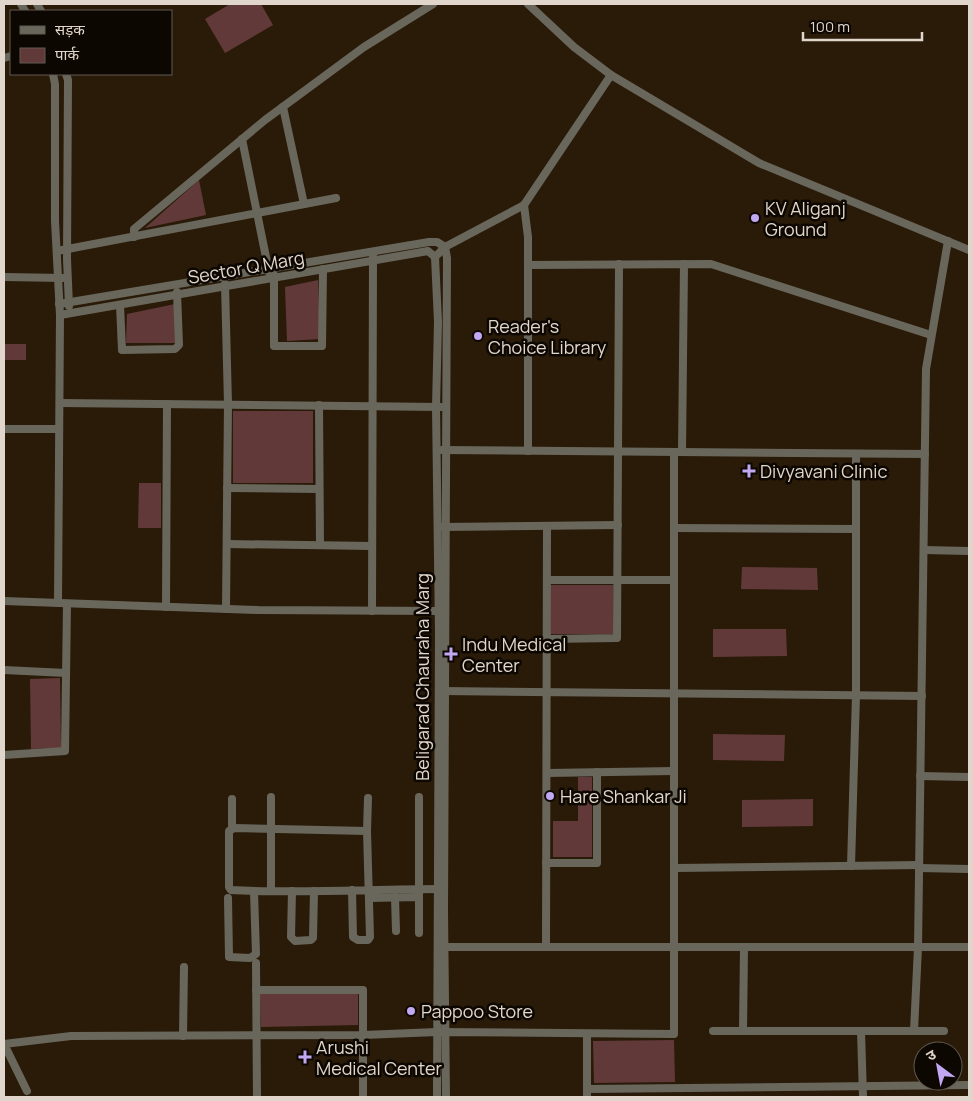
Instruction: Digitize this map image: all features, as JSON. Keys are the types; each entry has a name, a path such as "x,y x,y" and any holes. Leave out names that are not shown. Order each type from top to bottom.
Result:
{"street":[{"path":"134,237 134,229 283,107 364,47 433,4"},
{"path":"528,4 574,47 611,76 759,163 969,250"},
{"path":"53,75 55,84 57,251 60,315 58,603"},
{"path":"66,75 68,80 69,202 67,250 69,314"},
{"path":"435,257 445,247 524,205 611,76"},
{"path":"283,107 304,204"},
{"path":"242,139 271,269 274,346 322,346 323,269"},
{"path":"57,251 336,198"},
{"path":"524,205 528,237 528,451"},
{"path":"914,1031 918,947 926,369 948,241"},
{"path":"59,304 429,242 437,242 445,247 447,258 448,407 446,691 440,889 444,947 446,1097"},
{"path":"372,611 373,251"},
{"name":"Sector Q Marg","path":"60,315 428,251 435,257"},
{"name":"Beligarad Chauraha Marg","path":"435,257 438,322 436,407 438,451 437,691 440,889 436,946 437,1097"},
{"path":"547,639 617,638 619,264"},
{"path":"27,1091 4,1044 71,1036 363,1035 437,1032 674,1034 674,528 684,264"},
{"path":"528,265 711,264 931,335"},
{"path":"225,276 228,404 226,609"},
{"path":"4,278 68,278"},
{"path":"120,305 122,350 175,349 179,345 178,294 176,285"},
{"path":"60,403 448,407"},
{"path":"166,607 167,404"},
{"path":"319,405 320,545"},
{"path":"4,429 59,429"},
{"path":"438,451 925,454"},
{"path":"851,866 856,695 856,454"},
{"path":"227,488 319,489"},
{"path":"437,528 618,525"},
{"path":"546,947 547,526"},
{"path":"674,528 856,529"},
{"path":"227,544 372,546"},
{"path":"924,550 969,551"},
{"path":"547,580 674,580"},
{"path":"4,601 226,609 446,612"},
{"path":"4,754 66,751 67,604"},
{"path":"4,670 66,673"},
{"path":"437,691 922,696"},
{"path":"547,773 674,771"},
{"path":"546,863 597,863 598,772"},
{"path":"920,776 969,777"},
{"path":"419,796 419,933"},
{"path":"271,797 271,891"},
{"path":"352,890 352,935 358,940 368,940 370,937 368,798"},
{"path":"232,799 232,828 228,835 229,887 231,890 254,892 352,890 395,897 440,889"},
{"path":"232,828 368,830"},
{"path":"674,868 851,866 969,869"},
{"path":"292,891 291,937 295,941 311,940 314,938 314,891"},
{"path":"228,898 229,956 250,958 256,954 254,892"},
{"path":"369,894 419,893"},
{"path":"395,897 396,931"},
{"path":"436,946 969,948"},
{"path":"742,1031 744,947"},
{"path":"256,963 257,1097"},
{"path":"183,1036 184,968"},
{"path":"256,990 363,990 363,1097"},
{"path":"713,1031 944,1031"},
{"path":"861,1031 863,1097"},
{"path":"587,1034 587,1097"},
{"path":"587,1088 969,1085"},
{"path":"729,1087 729,1097"}],"green space":[{"path":"230,4 261,4 273,25 225,53 205,19"},
{"path":"199,180 206,215 145,228"},
{"path":"318,280 320,339 287,341 285,287"},
{"path":"175,304 176,343 126,343 127,314"},
{"path":"4,344 26,344 26,360 4,360"},
{"path":"233,411 313,411 313,483 233,483"},
{"path":"139,483 161,483 161,528 138,528"},
{"path":"742,567 817,568 818,590 741,589"},
{"path":"550,585 613,585 613,634 550,634"},
{"path":"713,629 786,629 787,656 713,657"},
{"path":"60,678 61,748 31,749 30,679"},
{"path":"713,734 785,735 784,761 713,760"},
{"path":"578,777 592,777 592,857 553,857 553,821 578,821"},
{"path":"813,799 813,826 742,827 742,800"},
{"path":"358,993 358,1025 261,1027 260,994"},
{"path":"674,1040 675,1082 594,1083 593,1041"}],"place":[{"name":"KV Aliganj Ground","path":"755,218"},
{"name":"Reader's Choice Library","path":"478,336"},
{"name":"Divyavani Clinic","path":"749,471"},
{"name":"Indu Medical Center","path":"451,654"},
{"name":"Hare Shankar Ji","path":"550,796"},
{"name":"Pappoo Store","path":"411,1011"},
{"name":"Arushi Medical Center","path":"305,1057"}]}
